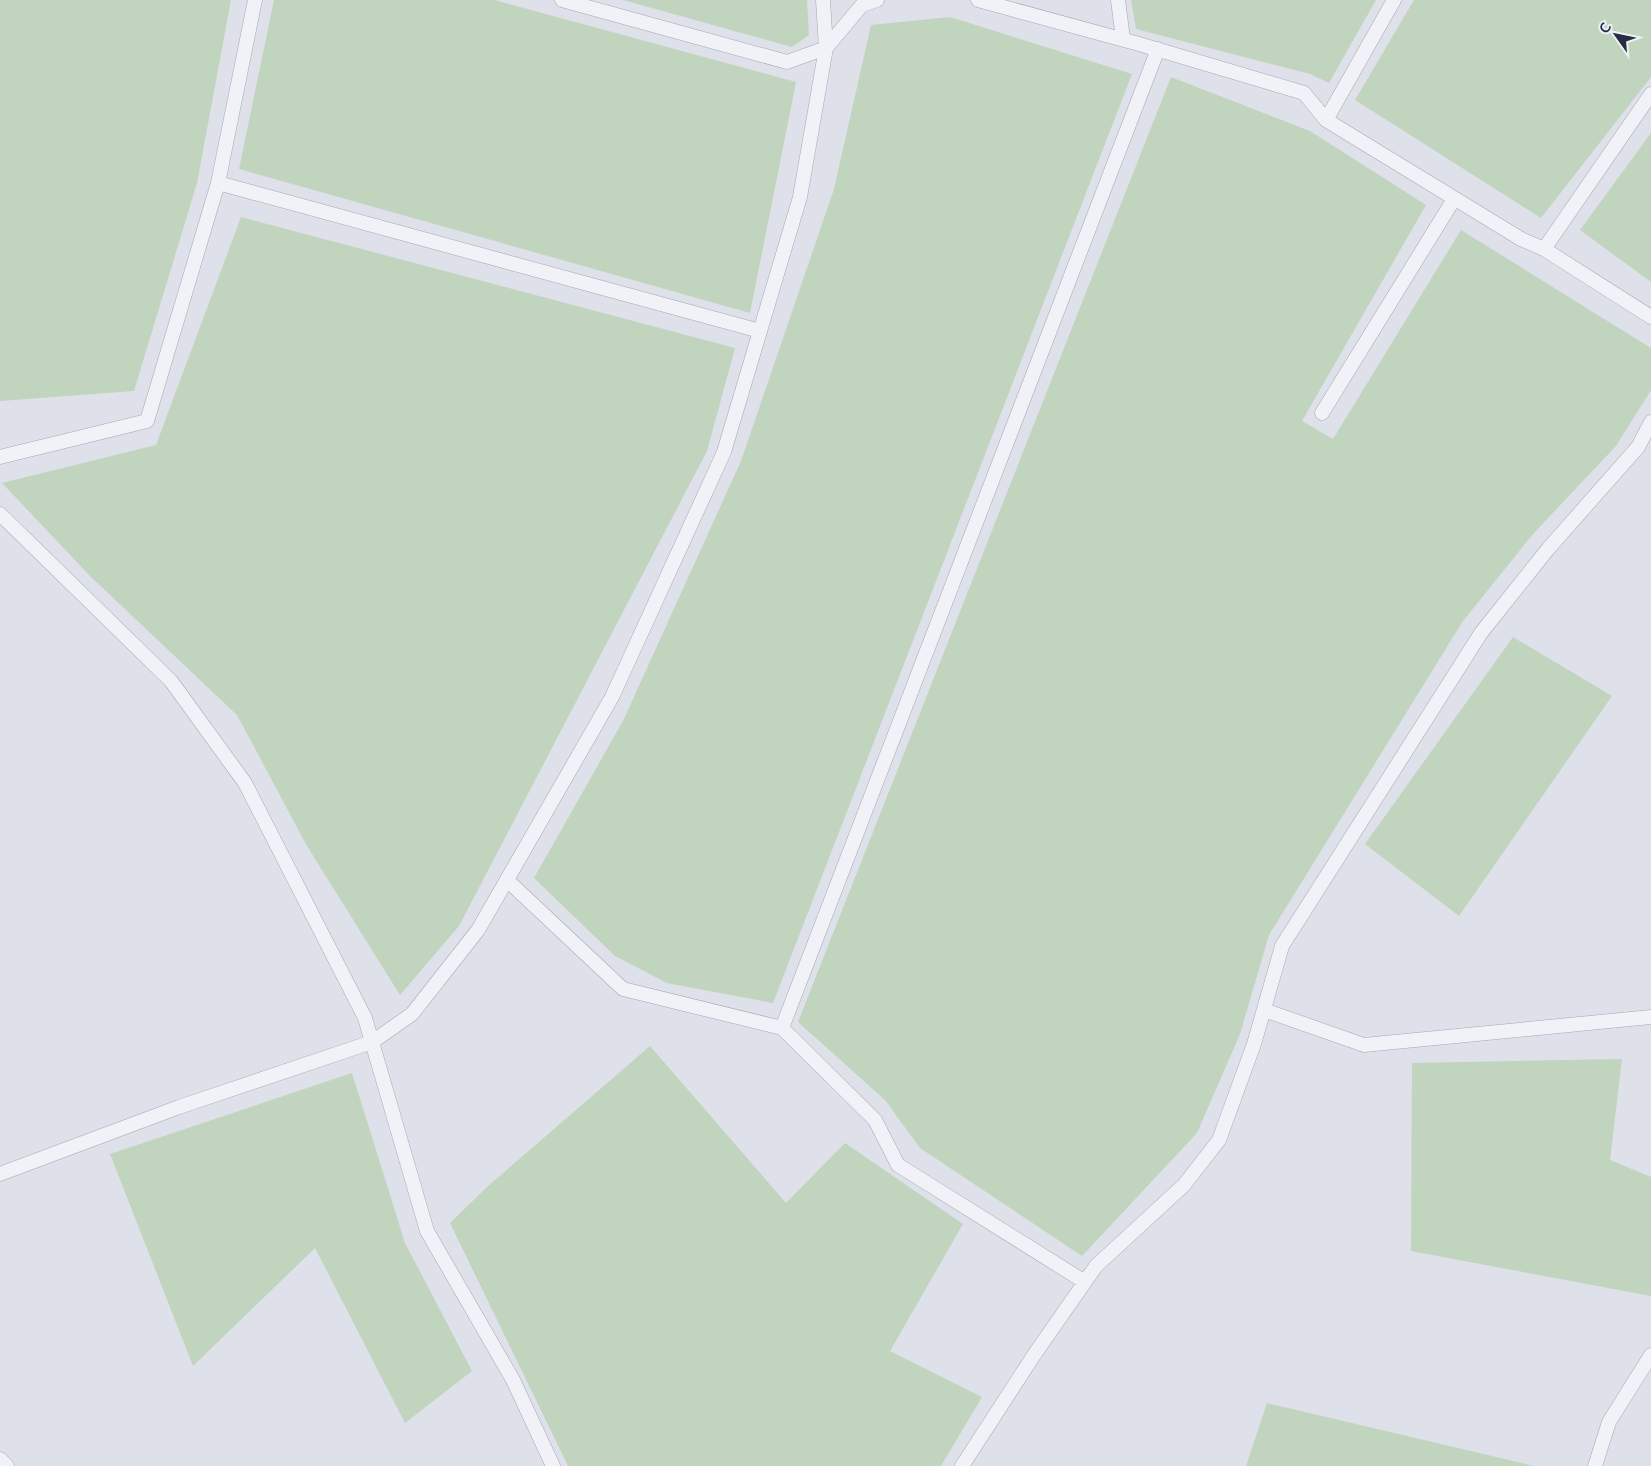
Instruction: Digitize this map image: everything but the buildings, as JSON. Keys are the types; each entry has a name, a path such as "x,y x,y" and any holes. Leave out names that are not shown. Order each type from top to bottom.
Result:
{"lane":[{"path":"0,457 147,421 218,183 255,0"},
{"path":"562,0 787,62 826,48 862,5 876,0"},
{"path":"0,1174 179,1107 372,1042 412,1014 478,930 612,697 724,452 800,197 826,48 823,0"},
{"path":"978,0 1123,39 1304,93 1326,120 1521,239 1544,249 1651,317"},
{"path":"1118,0 1123,39"},
{"path":"1326,120 1394,0"},
{"path":"782,1028 1158,49"},
{"path":"1544,249 1651,94"},
{"path":"218,183 760,330"},
{"path":"1322,413 1454,199"},
{"path":"962,1466 1034,1355 1096,1266 1184,1185 1219,1140 1254,1044 1282,946 1481,633 1548,549 1638,447 1651,422"},
{"path":"0,514 171,681 245,783 365,1018 427,1231 513,1380 553,1466"},
{"path":"507,880 623,989 782,1028 875,1120 898,1165 1085,1282"},
{"path":"1264,1010 1364,1045 1651,1017"},
{"path":"1595,1466 1609,1422 1651,1355"},
{"path":"0,1459 7,1466"}],"green space":[{"path":"0,0 231,0 197,183 134,391 0,401"},
{"path":"274,0 494,0 796,82 750,313 239,169"},
{"path":"623,0 807,0 809,35 792,47"},
{"path":"1131,0 1376,0 1329,83 1310,74 1136,29"},
{"path":"1414,0 1651,0 1651,77 1541,218 1355,100"},
{"path":"950,17 1132,74 773,1003 667,983 615,956 534,878 623,721 741,461 834,189 871,25"},
{"path":"1171,77 1310,131 1426,205 1302,421 1333,439 1461,230 1651,348 1651,390 1616,446 1533,534 1463,621 1269,935 1240,1034 1197,1133 1082,1256 920,1148 885,1100 798,1022"},
{"path":"1651,133 1651,282 1580,230"},
{"path":"241,217 735,348 707,451 459,926 400,995 307,846 237,715 90,576 2,483 156,445"},
{"path":"1513,637 1612,696 1459,916 1365,844"},
{"path":"650,1046 786,1203 845,1143 963,1224 890,1351 982,1397 941,1466 568,1466 450,1223 487,1187"},
{"path":"1622,1059 1610,1160 1651,1177 1651,1296 1411,1251 1412,1063"},
{"path":"352,1073 405,1243 472,1371 405,1423 315,1248 193,1366 110,1154"},
{"path":"1267,1403 1534,1466 1246,1466"}]}
